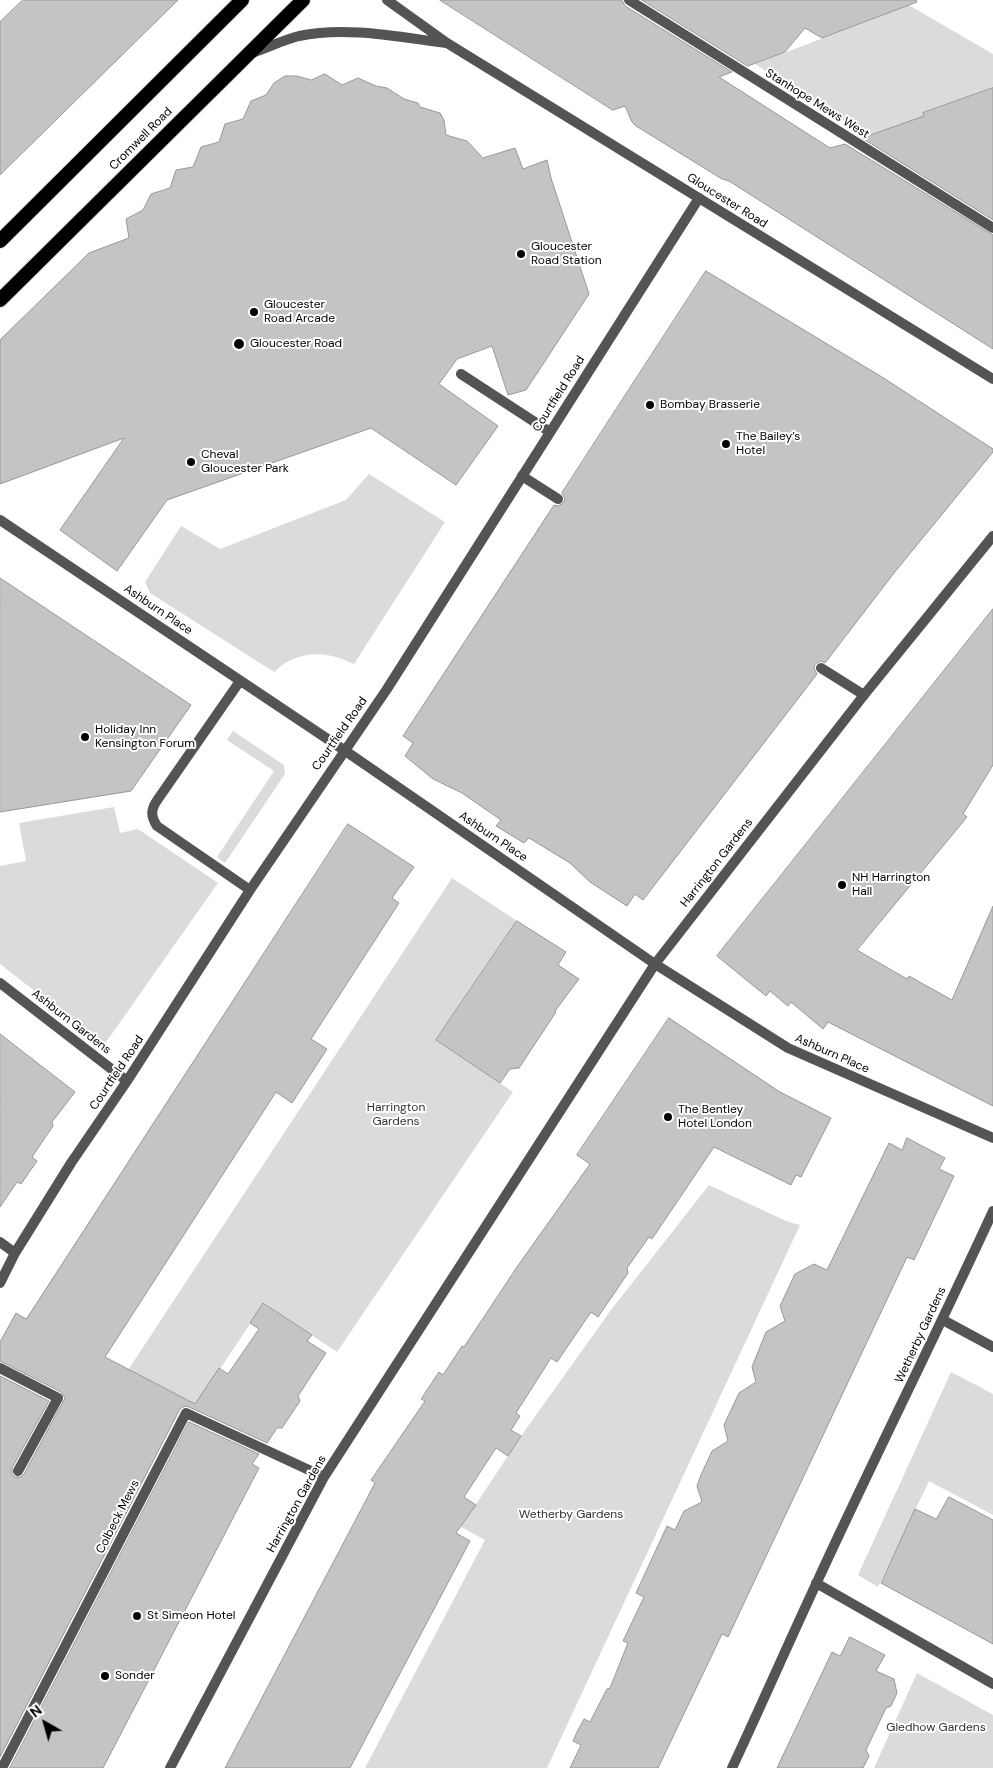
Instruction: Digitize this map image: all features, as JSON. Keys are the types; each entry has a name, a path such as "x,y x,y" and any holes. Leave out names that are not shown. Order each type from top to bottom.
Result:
{"highway":[{"path":"0,241 242,0"},
{"name":"Cromwell Road","path":"0,300 304,0"}],"street":[{"name":"Gloucester Road","path":"387,0 447,43 993,379"},
{"name":"Stanhope Mews West","path":"629,0 993,228"},
{"name":"Gloucester Road","path":"248,54 299,36 324,33 368,33 447,43"},
{"name":"Courtfield Road","path":"0,1283 15,1254 71,1163 127,1081 250,890 387,689 699,198"},
{"path":"461,374 550,432"},
{"path":"522,476 558,499"},
{"name":"Ashburn Place","path":"0,520 344,750 655,964 788,1048 993,1138"},
{"name":"Harrington Gardens","path":"170,1768 324,1477 655,964 864,695 993,536"},
{"path":"821,668 864,695"},
{"path":"240,681 158,798 152,808 152,817 157,826 250,890"},
{"name":"Ashburn Gardens","path":"0,983 127,1081"},
{"name":"Wetherby Gardens","path":"732,1768 816,1583 943,1320 993,1211"},
{"path":"0,1242 15,1254"},
{"path":"943,1320 993,1347"},
{"path":"0,1368 58,1398 18,1471"},
{"name":"Colbeck Mews","path":"2,1768 186,1413 324,1477"},
{"path":"816,1583 993,1684"}],"green space":[{"path":"886,0 900,0 993,54 993,88 923,113 924,116 867,136 755,64 876,18"},
{"path":"369,474 445,522 354,664 339,658 315,654 289,661 274,672 150,593 145,582 181,526 220,549 346,500"},
{"path":"233,731 284,765 285,774 225,863 217,857 274,771 227,740"},
{"path":"114,807 120,833 138,829 218,883 104,1045 0,964 0,866 26,861 19,823"},
{"name":"Harrington Gardens","path":"452,878 517,921 436,1040 513,1092 337,1352 264,1303 196,1405 128,1370"},
{"name":"Wetherby Gardens","path":"709,1185 786,1221 800,1225 547,1768 365,1768 485,1540 461,1527 521,1436 611,1310"},
{"path":"951,1372 993,1394 993,1515 929,1481 878,1587 858,1575"},
{"name":"Gledhow Gardens","path":"917,1673 993,1715 993,1768 874,1768"}],"building":[{"path":"23,0 178,0 0,175 0,22"},
{"path":"440,0 622,0 625,6 732,72 719,77 830,148 845,144 993,235 993,349 729,181 722,179 636,126 632,122 625,106 613,110"},
{"path":"642,0 916,0 917,2 822,38 805,28 785,52 748,66"},
{"path":"325,74 342,85 358,78 376,86 387,88 404,99 418,103 420,107 440,113 444,120 446,135 467,141 483,158 515,148 523,169 547,160 551,178 589,294 526,390 508,395 492,346 457,359 439,384 498,426 456,485 371,428 167,500 117,571 60,530 124,438 0,484 0,340 89,253 129,238 126,219 143,210 151,194 170,188 176,170 193,167 201,147 219,142 225,124 243,119 251,101 266,95 274,83 285,76 297,76 311,80"},
{"path":"993,88 993,220 862,138 924,116 923,113"},
{"path":"706,271 882,377 993,449 993,452 894,573 825,663 821,661 815,664 814,668 817,674 643,900 635,894 627,906 590,882 570,863 529,838 524,843 496,826 501,820 462,793 433,779 405,756 413,743 403,736 554,505 558,506 563,503 565,499 562,493"},
{"name":"Holiday Inn Kensington Forum","path":"0,578 191,705 131,791 0,812"},
{"name":"NH Harrington Hall","path":"993,609 993,765 963,814 967,817 857,950 907,979 909,976 952,1000 993,906 993,1106 828,1022 823,1029 791,1002 788,1006 770,991 766,996 717,956"},
{"path":"348,824 414,867 392,898 399,903 311,1039 327,1049 292,1103 276,1092 105,1357 195,1404 219,1368 228,1374 259,1329 250,1323 263,1303 312,1335 307,1341 326,1353 298,1396 300,1401 282,1428 277,1428 267,1443 189,1407 185,1406 180,1409 0,1757 0,1376 49,1401 12,1468 12,1474 15,1477 21,1477 24,1474 65,1398 61,1392 0,1361 0,1342 16,1313 26,1319"},
{"path":"517,921 566,952 558,965 579,979 555,1011 519,1068 510,1069 500,1083 436,1040"},
{"path":"669,1018 780,1092 831,1118 801,1177 796,1175 791,1185 714,1147 652,1239 649,1237 627,1268 628,1273 598,1317 591,1312 557,1362 551,1358 516,1413 520,1416 511,1430 521,1436 508,1456 496,1448 464,1497 476,1505 456,1533 470,1541 350,1768 225,1768 375,1483 371,1480 425,1401 421,1399 439,1372 443,1375 462,1346 464,1347 517,1267 590,1164 577,1155"},
{"path":"0,1034 75,1092 52,1122 53,1126 32,1157 37,1161 21,1184 17,1182 0,1207"},
{"path":"907,1138 945,1158 939,1169 954,1176 914,1260 907,1257 728,1637 722,1634 658,1768 570,1768 581,1745 573,1741 577,1732 584,1719 590,1722 607,1689 610,1688 628,1643 623,1641 644,1597 636,1593 667,1526 675,1530 684,1511 702,1502 697,1486 701,1475 712,1451 728,1441 724,1425 739,1393 756,1382 752,1367 766,1332 785,1321 780,1306 795,1274 814,1264 827,1270 889,1143 902,1150"},
{"path":"189,1422 259,1454 252,1464 259,1468 103,1768 10,1768"},
{"path":"949,1497 993,1520 993,1644 881,1583 915,1509 936,1519"},
{"path":"850,1637 885,1655 876,1671 894,1679 897,1693 891,1706 886,1708 866,1750 869,1756 863,1768 777,1768 832,1652 840,1656"}],"place":[{"name":"Gloucester Road Station","path":"521,254"},
{"name":"Gloucester Road Arcade","path":"254,312"},
{"name":"Gloucester Road","path":"239,344"},
{"name":"Bombay Brasserie","path":"650,405"},
{"name":"The Bailey’s Hotel","path":"726,444"},
{"name":"Cheval Gloucester Park","path":"191,462"},
{"name":"Holiday Inn Kensington Forum","path":"85,737"},
{"name":"NH Harrington Hall","path":"842,885"},
{"name":"The Bentley Hotel London","path":"668,1117"},
{"name":"St Simeon Hotel","path":"137,1616"},
{"name":"Sonder","path":"105,1676"}]}
